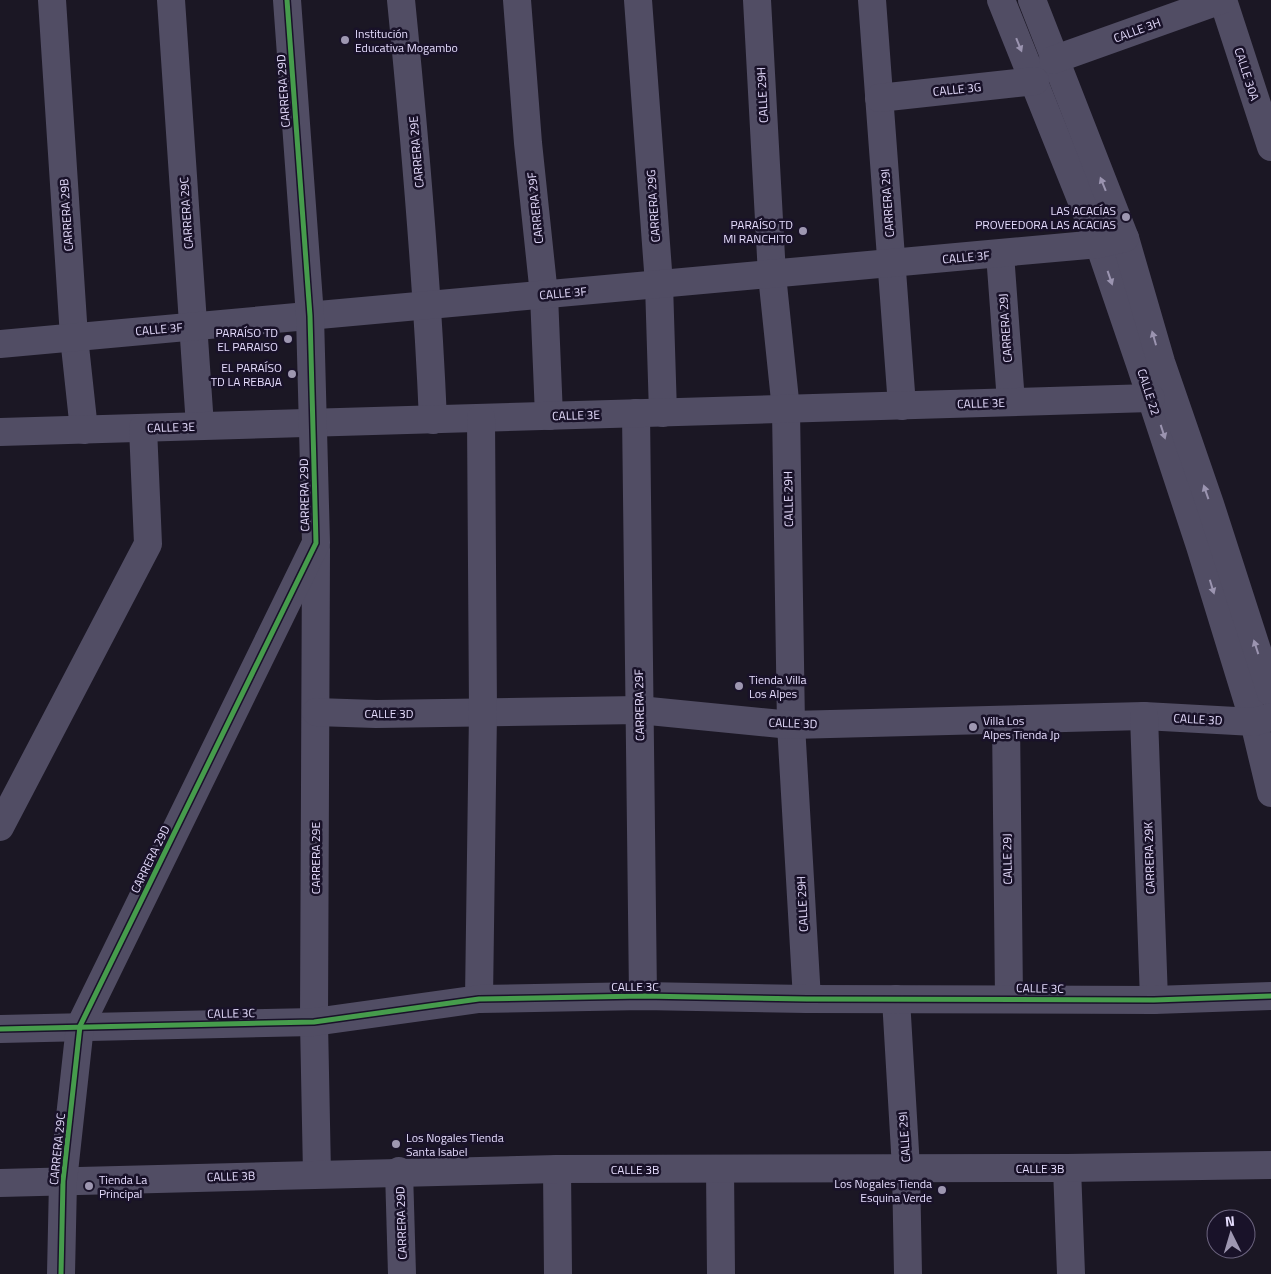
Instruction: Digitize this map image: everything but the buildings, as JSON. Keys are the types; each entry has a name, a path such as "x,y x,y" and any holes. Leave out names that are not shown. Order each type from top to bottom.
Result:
{"street":[{"name":"CARRERA 29B","path":"52,0 74,337 84,430"},
{"name":"CARRERA 29C","path":"171,0 200,426"},
{"name":"CARRERA 29D","path":"80,1026 316,543 310,316 287,0"},
{"name":"CARRERA 29E","path":"402,0 428,305 433,420"},
{"name":"CARRERA 29F","path":"517,0 528,143 544,295 549,416"},
{"name":"CARRERA 29G","path":"638,0 659,284 663,413"},
{"name":"CALLE 29H","path":"757,0 772,275 786,410 791,725 807,999"},
{"name":"CARRERA 29I","path":"872,0 902,406"},
{"name":"CALLE 22","path":"1002,0 1035,80 1112,241 1161,362 1210,504 1271,693"},
{"name":"CALLE 22","path":"1032,0 1112,241 1152,398 1262,719 1271,793"},
{"name":"CALLE 3H","path":"1053,60 1222,0"},
{"name":"CALLE 30A","path":"1222,0 1271,147"},
{"name":"CALLE 3G","path":"879,98 1035,80"},
{"name":"CALLE 3F","path":"0,344 1000,254 1112,241"},
{"name":"CARRERA 29J","path":"1000,254 1011,402"},
{"name":"CALLE 3E","path":"0,432 1152,398"},
{"name":"CARRERA 29F","path":"636,413 643,996"},
{"path":"479,999 483,712 481,418"},
{"path":"0,827 148,544 143,428"},
{"name":"CARRERA 29E","path":"316,543 314,1022 317,1174"},
{"name":"CALLE 3D","path":"316,712 376,714 639,710 791,725 1144,716 1262,719"},
{"name":"CARRERA 29K","path":"1144,716 1154,1000"},
{"name":"CALLE 29J","path":"1006,720 1009,998"},
{"name":"CALLE 3C","path":"0,1029 314,1022 479,999 643,996 807,999 1009,998 1154,1000 1271,996"},
{"name":"CALLE 29I","path":"896,999 906,1168 908,1274"},
{"name":"CARRERA 29C","path":"61,1274 63,1181 80,1026"},
{"name":"CALLE 3B","path":"0,1183 399,1171 720,1168 1067,1168 1271,1165"},
{"path":"720,1168 721,1274"},
{"path":"1067,1168 1071,1274"},
{"path":"557,1169 558,1274"},
{"name":"CARRERA 29D","path":"399,1171 402,1274"}],"cycle path":[{"path":"61,1274 63,1181 80,1026 316,543 310,316 287,0"},
{"path":"0,1029 314,1022 479,999 643,996 807,999 1154,1000 1271,996"}],"place":[{"name":"Institución Educativa Mogambo","path":"345,40"},
{"name":"LAS ACACÍAS PROVEEDORA LAS ACACIAS","path":"1126,217"},
{"name":"PARAÍSO TD MI RANCHITO","path":"803,231"},
{"name":"PARAÍSO TD EL PARAISO","path":"288,339"},
{"name":"EL PARAÍSO TD LA REBAJA","path":"292,374"},
{"name":"Tienda Villa Los Alpes","path":"739,686"},
{"name":"Villa Los Alpes Tienda Jp","path":"973,727"},
{"name":"Los Nogales Tienda Santa Isabel","path":"396,1144"},
{"name":"Tienda La Principal","path":"89,1186"},
{"name":"Los Nogales Tienda Esquina Verde","path":"942,1190"}]}
